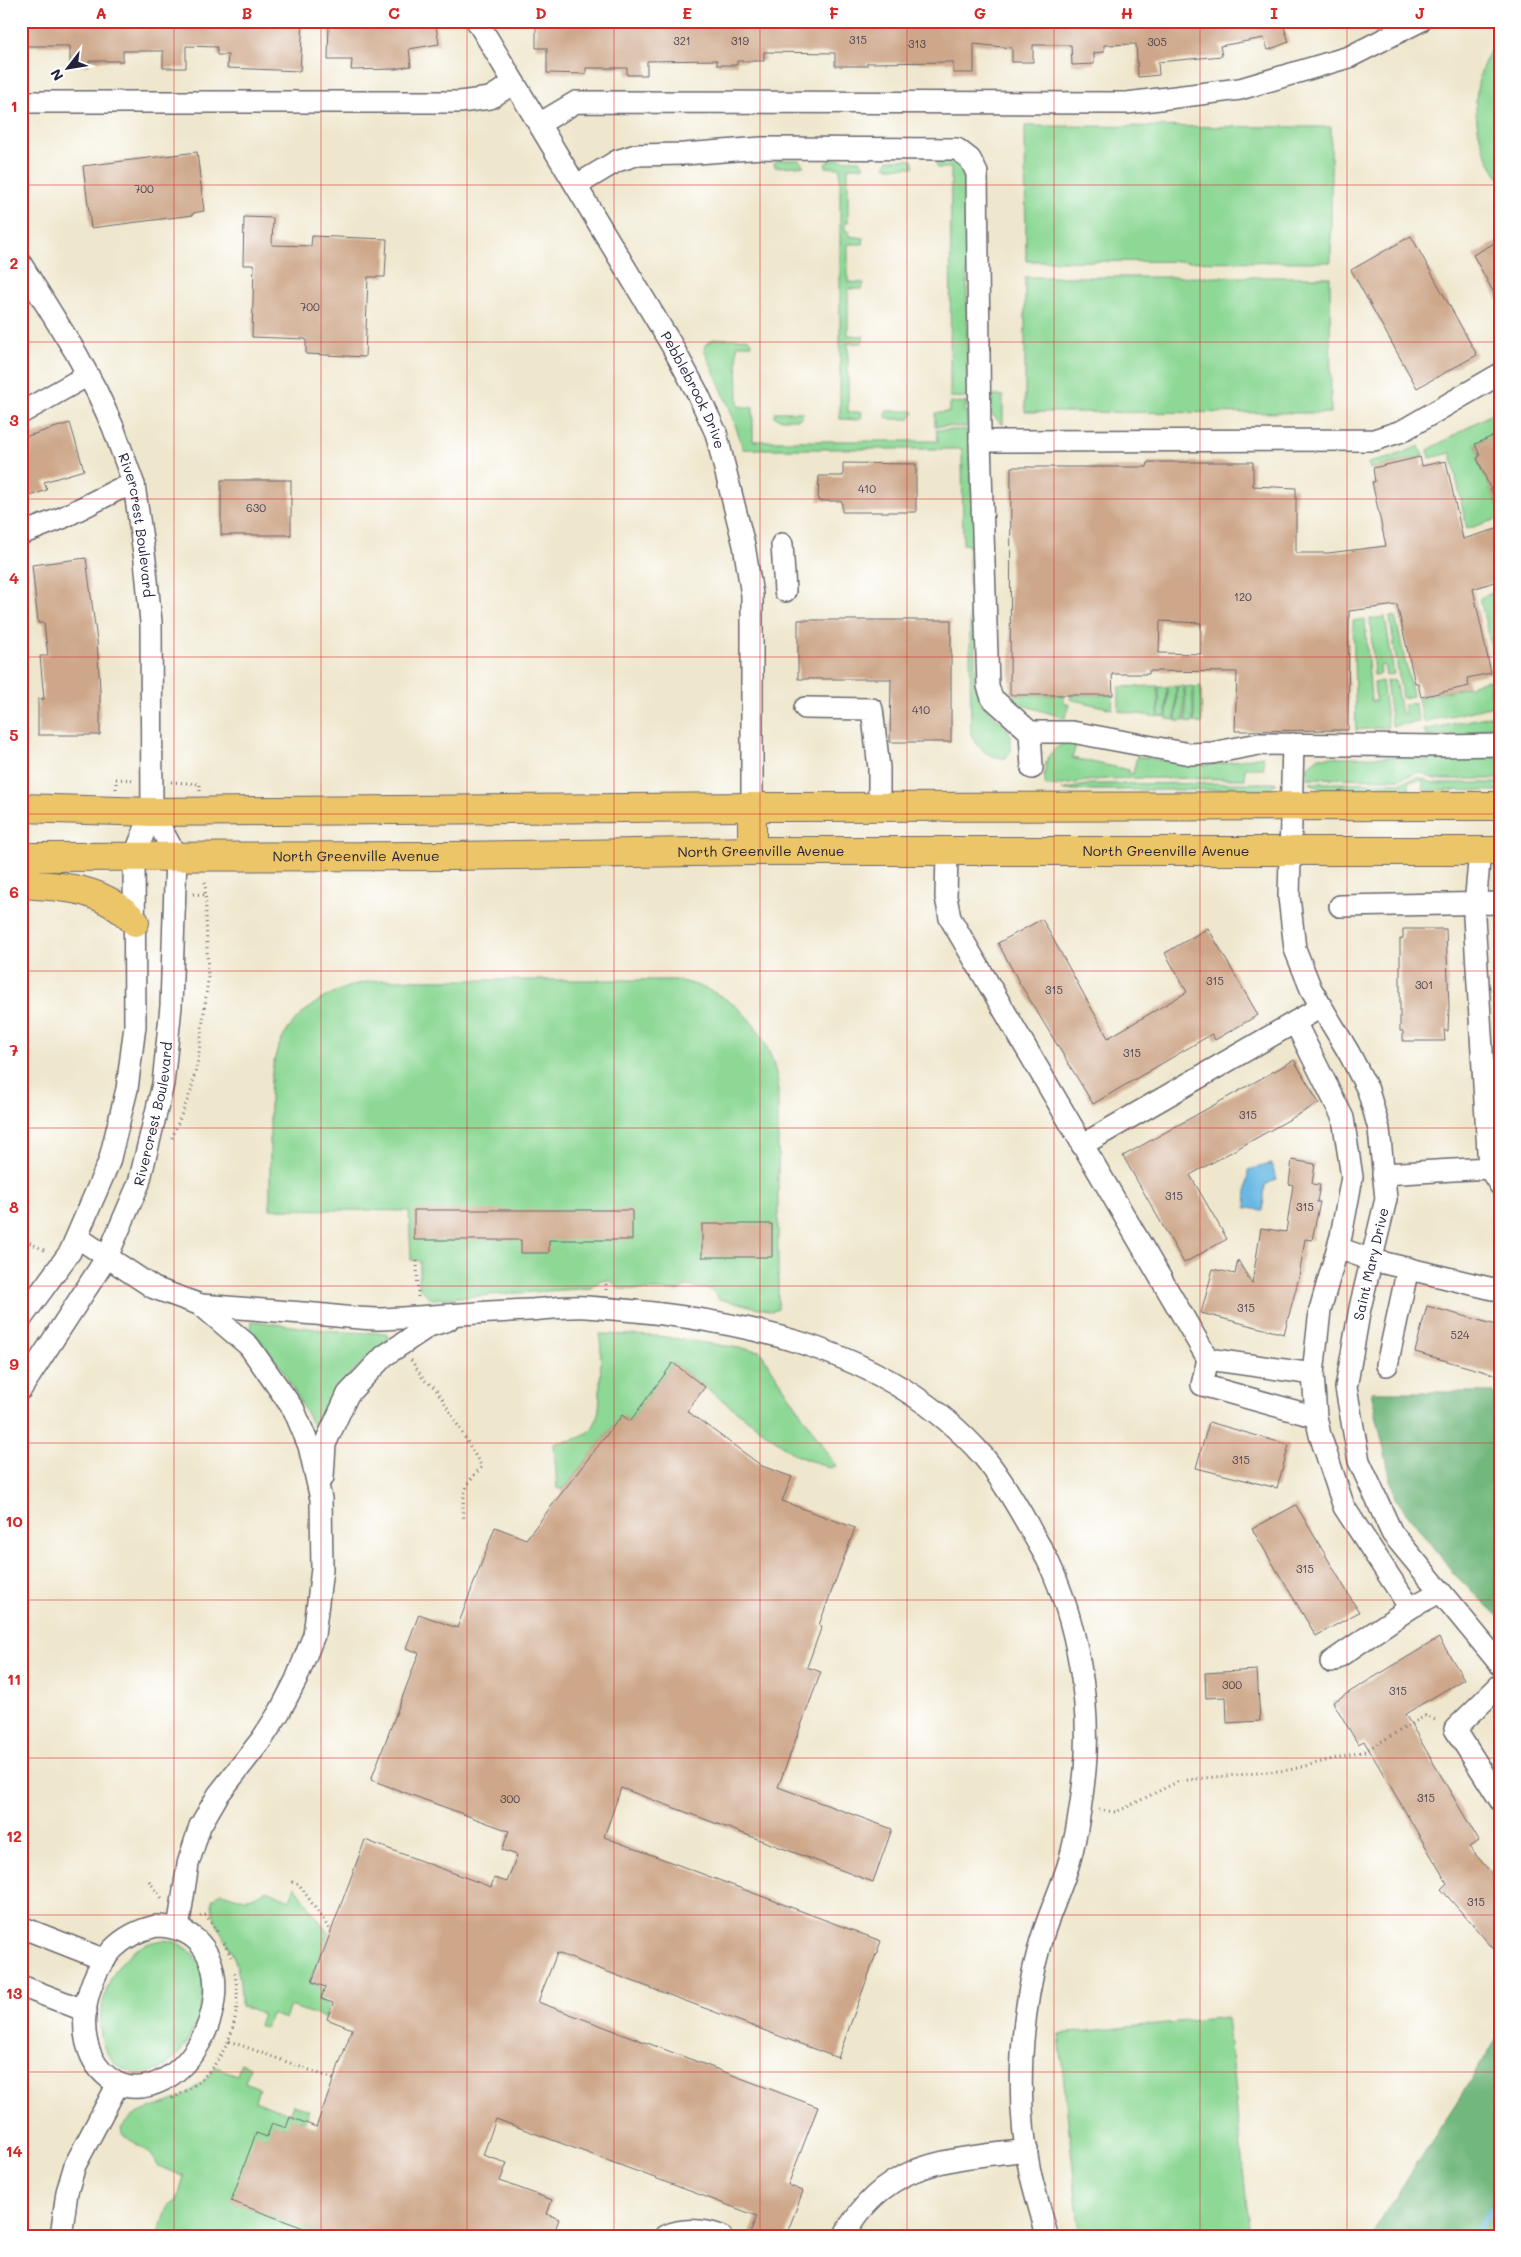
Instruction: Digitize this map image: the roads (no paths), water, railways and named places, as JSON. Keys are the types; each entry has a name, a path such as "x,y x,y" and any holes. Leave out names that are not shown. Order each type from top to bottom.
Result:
{"main road":[{"path":"21,808 152,812 879,806 1500,806"},
{"path":"752,807 752,851"},
{"name":"North Greenville Avenue","path":"21,857 452,856 752,851 1490,851"},
{"path":"21,884 74,887 102,896 124,911 135,922"}],"street":[{"name":"Pebblebrook Drive","path":"477,21 688,373 716,433 740,524 752,595 752,807"},
{"path":"539,124 576,102 1126,103 1240,89 1349,57 1420,21"},
{"path":"21,102 460,102 490,98 514,83"},
{"path":"576,185 617,161 636,155 762,148 957,149 970,159 977,173 980,441 988,686 992,698 1030,732 1072,732 1190,754 1212,753 1259,744 1500,745"},
{"name":"Rivercrest Boulevard","path":"21,264 88,374 107,412 134,485 145,560 151,622 152,812 134,857 135,1026 126,1089 109,1162 70,1252 21,1319"},
{"path":"21,413 88,374"},
{"path":"980,441 1374,440 1402,430 1500,374"},
{"path":"21,534 62,518 117,490 134,485"},
{"path":"782,544 785,591"},
{"path":"806,708 872,708 879,768 879,806"},
{"path":"1030,732 1032,768"},
{"name":"Saint Mary Drive","path":"1293,744 1289,897 1295,949 1321,1007 1349,1053 1368,1090 1379,1129 1384,1174 1386,1199 1360,1308 1346,1388 1359,1461 1392,1533 1500,1664"},
{"name":"Rivercrest Boulevard","path":"21,1389 107,1258 139,1183 163,1084 171,1006 176,856 152,812"},
{"path":"1384,1174 1494,1176 1474,903 1490,851"},
{"path":"948,852 946,897 950,918 1208,1359 1202,1384 1316,1417"},
{"path":"1340,906 1500,903"},
{"path":"1082,1145 1321,1007"},
{"path":"1295,1022 1343,1118 1352,1177 1338,1248 1320,1310 1312,1374 1316,1417 1320,1435 1344,1507 1410,1608"},
{"path":"77,1236 154,1288 201,1305 378,1319 416,1326 485,1312 584,1306 713,1321 806,1344 839,1356 892,1383 921,1401 952,1425 984,1458 1018,1508 1048,1562 1062,1597 1075,1646 1084,1694 1085,1765 1076,1834 1069,1863 1040,1945 1032,1975 1025,2027 1022,2086 1027,2150 1030,2172 1047,2236"},
{"path":"1338,1248 1372,1260 1493,1289"},
{"path":"1387,1365 1408,1268"},
{"path":"201,1305 249,1346 294,1410 308,1446 321,1499"},
{"path":"178,1930 188,1864 200,1826 218,1795 262,1739 280,1711 296,1680 314,1635 322,1569 321,1499 325,1444 348,1394 416,1326"},
{"path":"1208,1359 1312,1374"},
{"path":"1331,1662 1410,1608 1440,1592"},
{"path":"1500,1685 1455,1729 1500,1800"},
{"path":"156,1926 178,1930 189,1934 200,1944 212,1970 215,1996 207,2031 191,2056 173,2075 148,2086 137,2088 118,2084 103,2073 92,2056 85,2038 86,2011 94,1981 105,1960 121,1942 144,1929 156,1926"},
{"path":"21,1928 105,1960"},
{"path":"21,1986 86,2011"},
{"path":"61,2236 67,2192 75,2165 118,2084"},
{"path":"844,2236 861,2210 875,2194 904,2174 946,2161 1027,2150"},
{"path":"665,2236 688,2230 704,2231 721,2236"}],"water":[{"path":"1271,1164 1277,1179 1265,1185 1263,1210 1246,1208 1248,1170"}],"waterway":[{"path":"1473,2236 1500,2198"}]}
